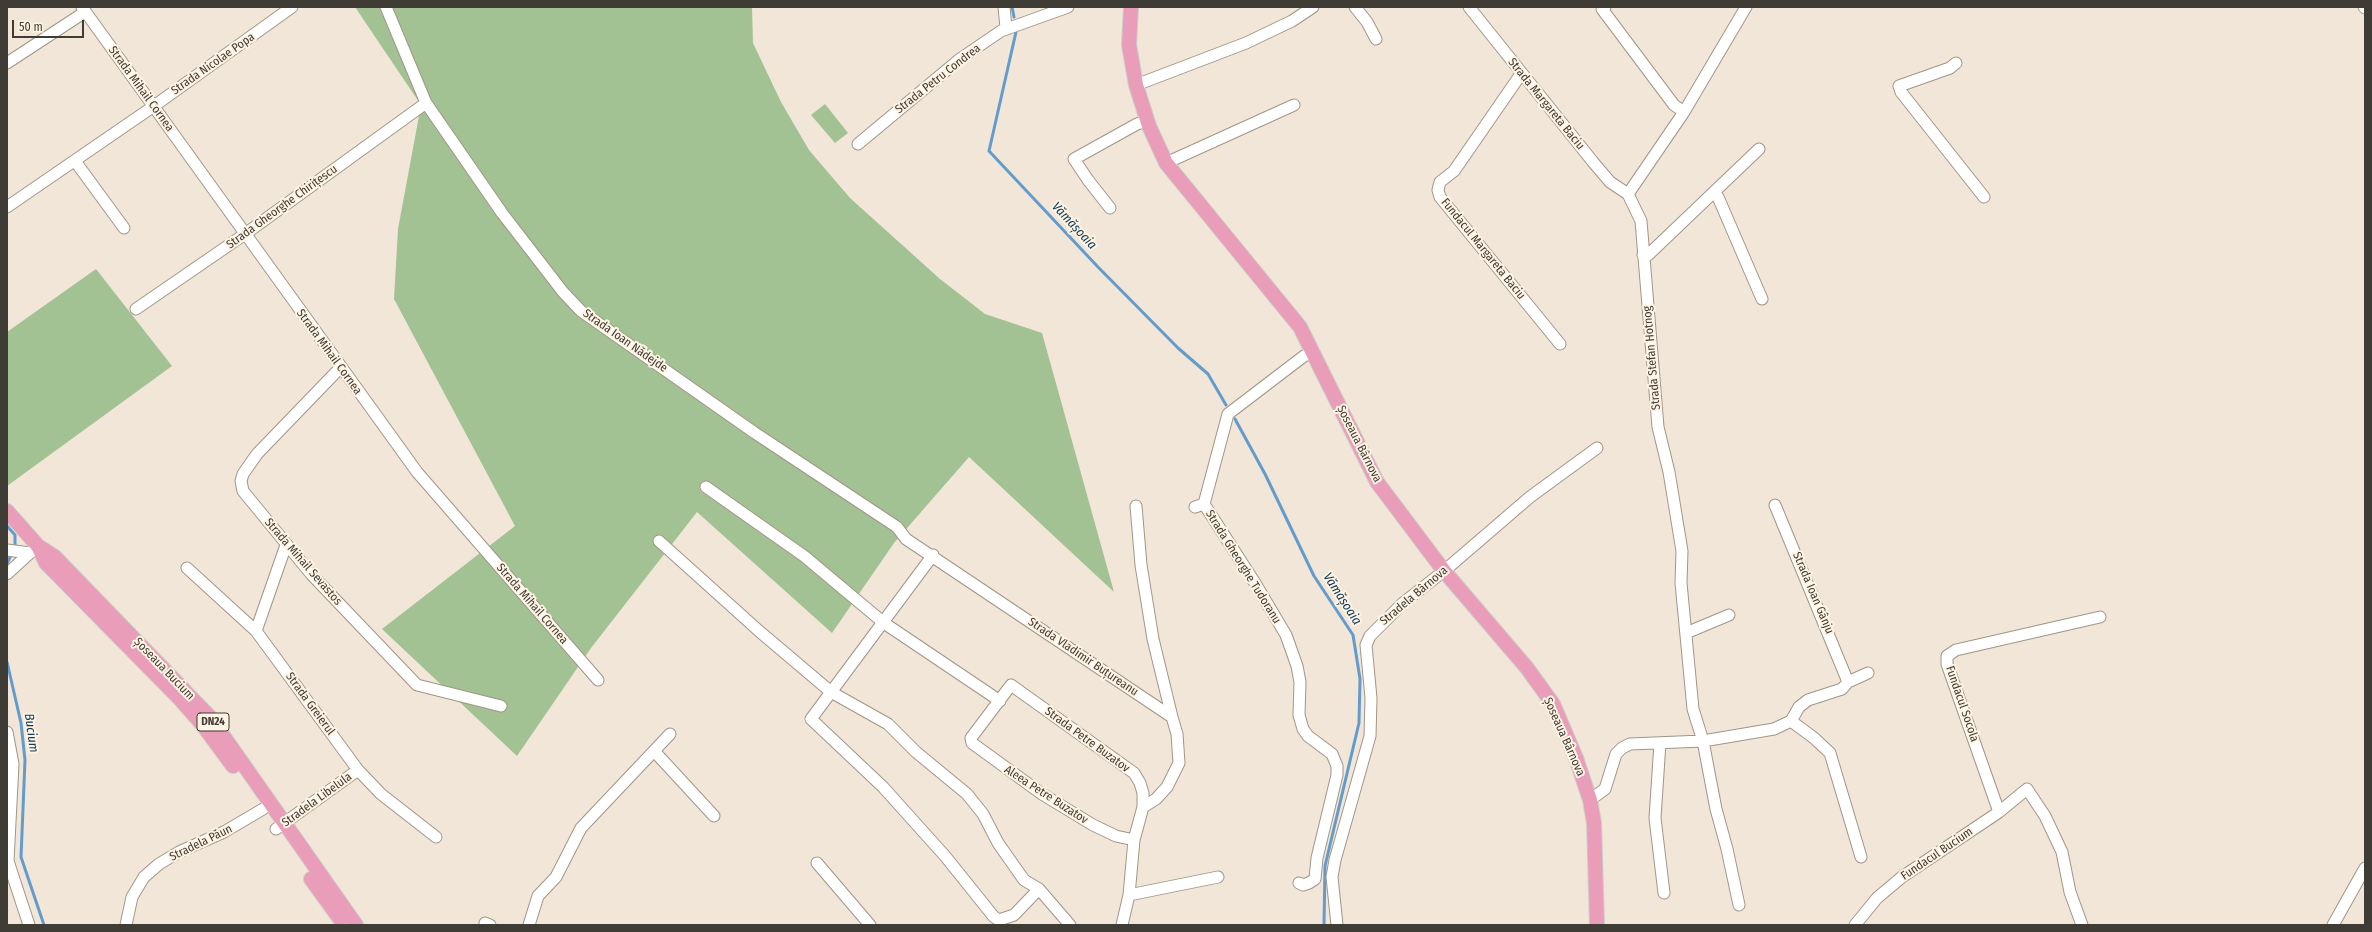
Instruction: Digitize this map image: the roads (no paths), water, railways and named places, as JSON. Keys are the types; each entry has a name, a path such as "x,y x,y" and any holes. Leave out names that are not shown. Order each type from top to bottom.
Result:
{"main road":[{"name":"Șoseaua Bârnova","path":"1131,7 1129,45 1136,85 1147,121 1166,163 1300,327 1368,469 1444,571 1527,668 1552,704 1576,758 1590,800 1594,823 1597,925"},
{"name":"Șoseaua Bucium","path":"7,511 34,550 179,698 202,724 263,809 280,826 356,925"},
{"name":"Șoseaua Bucium","path":"34,550 55,556 210,717 344,925"}],"street":[{"name":"Strada Nicolae Popa","path":"7,207 154,106 292,7"},
{"name":"Strada Ioan Nădejde","path":"386,7 426,102 502,213 563,292 582,311 755,433 897,527 906,538"},
{"path":"1004,7 1006,28"},
{"name":"Strada Petru Condrea","path":"858,144 960,59 1006,28 1068,7"},
{"path":"1136,85 1246,43 1292,21 1313,7"},
{"path":"1355,7 1367,22 1376,39"},
{"name":"Strada Margareta Baciu","path":"1469,7 1521,74 1610,182 1628,194"},
{"path":"1605,7 1602,9 1674,104 1684,112"},
{"path":"1628,194 1684,112 1746,8"},
{"name":"Strada Mihail Cornea","path":"84,9 416,472 598,680"},
{"path":"7,63 84,9"},
{"path":"1956,63 1950,68 1899,86 1901,92 1984,197"},
{"name":"Fundacul Margareta Baciu","path":"1521,74 1454,171 1440,182 1438,190 1440,197 1560,344"},
{"name":"Strada Gheorghe Chirițescu","path":"136,309 245,234 426,102"},
{"path":"1166,163 1294,105"},
{"path":"1110,208 1088,180 1074,158 1137,124 1147,121"},
{"path":"1643,255 1648,255 1759,149"},
{"path":"75,161 124,228"},
{"path":"1713,193 1718,197 1762,299"},
{"name":"Strada Stefan Hotnog","path":"1628,194 1642,221 1643,255 1658,427 1669,472 1682,551 1681,583 1693,709 1703,741 1716,809 1728,853 1739,906"},
{"name":"Strada Gheorghe Tudoranu","path":"1299,883 1303,885 1309,884 1315,879 1317,858 1337,775 1337,766 1332,754 1308,736 1303,729 1299,715 1300,682 1297,666 1286,635 1256,583 1199,505 1228,414 1292,364 1313,352"},
{"name":"Strada Mihail Sevastos","path":"340,368 257,454 241,481 243,491 248,500 311,574 416,685 501,706"},
{"name":"Stradela Bârnova","path":"1337,925 1332,877 1370,736 1371,698 1366,645 1370,636 1383,621 1403,603 1444,571 1530,497 1596,448"},
{"path":"706,487 804,556 884,623 1000,700"},
{"name":"Strada Ioan Gânju","path":"1776,505 1848,682"},
{"path":"1136,506 1141,565 1153,639 1177,734 1179,763 1167,787 1156,799 1143,807"},
{"name":"Strada Vladimir Buțureanu","path":"906,538 1172,718"},
{"path":"659,541 759,631 831,692 888,724 916,752 967,794 983,814 1011,862 1024,880 1039,890 1070,925"},
{"path":"256,631 286,545"},
{"path":"7,550 34,550"},
{"path":"7,574 34,550"},
{"path":"933,555 884,623 811,719 883,787 945,856 994,917 999,920 1014,915 1039,890"},
{"name":"Strada Greierul","path":"187,568 256,631 358,770 381,794 436,837"},
{"path":"1686,632 1729,615"},
{"name":"Fundacul Socola","path":"1999,812 1947,664 1947,656 1956,650 2100,617"},
{"path":"1590,800 1605,789 1616,754 1622,748 1630,744 1703,741 1774,730 1791,721 1799,708 1808,700 1842,689 1848,682 1868,673"},
{"name":"Strada Petre Buzatov","path":"1000,700 1011,685 1134,773 1143,793 1143,807 1134,840 1129,895 1122,925"},
{"name":"Aleea Petre Buzatov","path":"1000,700 971,738 976,748 1042,794 1093,825 1116,836 1134,840"},
{"path":"1791,721 1819,742 1830,754 1861,857"},
{"path":"7,732 13,764 8,861 29,925"},
{"path":"529,925 538,896 556,877 581,828 670,734"},
{"path":"1660,743 1655,818 1664,893"},
{"path":"654,751 714,816"},
{"name":"Stradela Libelula","path":"280,826 358,770"},
{"name":"Fundacul Bucium","path":"1855,925 1877,898 1902,877 1999,812 2027,789 2045,816 2062,852 2070,892 2082,925"},
{"name":"Stradela Păun","path":"126,925 132,897 144,878 159,864 178,852 224,832 263,809"},
{"path":"817,863 870,925"},
{"path":"2333,925 2365,868"},
{"path":"1129,895 1218,878"}],"waterway":[{"name":"Vămășoaia","path":"1012,7 1014,17"},
{"name":"Vămășoaia","path":"1016,32 989,151 1098,267 1178,348 1208,374 1226,405"},
{"name":"Vămășoaia","path":"1235,419 1265,474 1314,576 1353,635 1360,679 1359,723 1325,866 1324,925"},
{"name":"Bucium","path":"7,526 15,535 15,545"},
{"name":"Bucium","path":"7,564 11,555"},
{"name":"Bucium","path":"7,662 21,723 25,760 21,857 44,925"}]}
